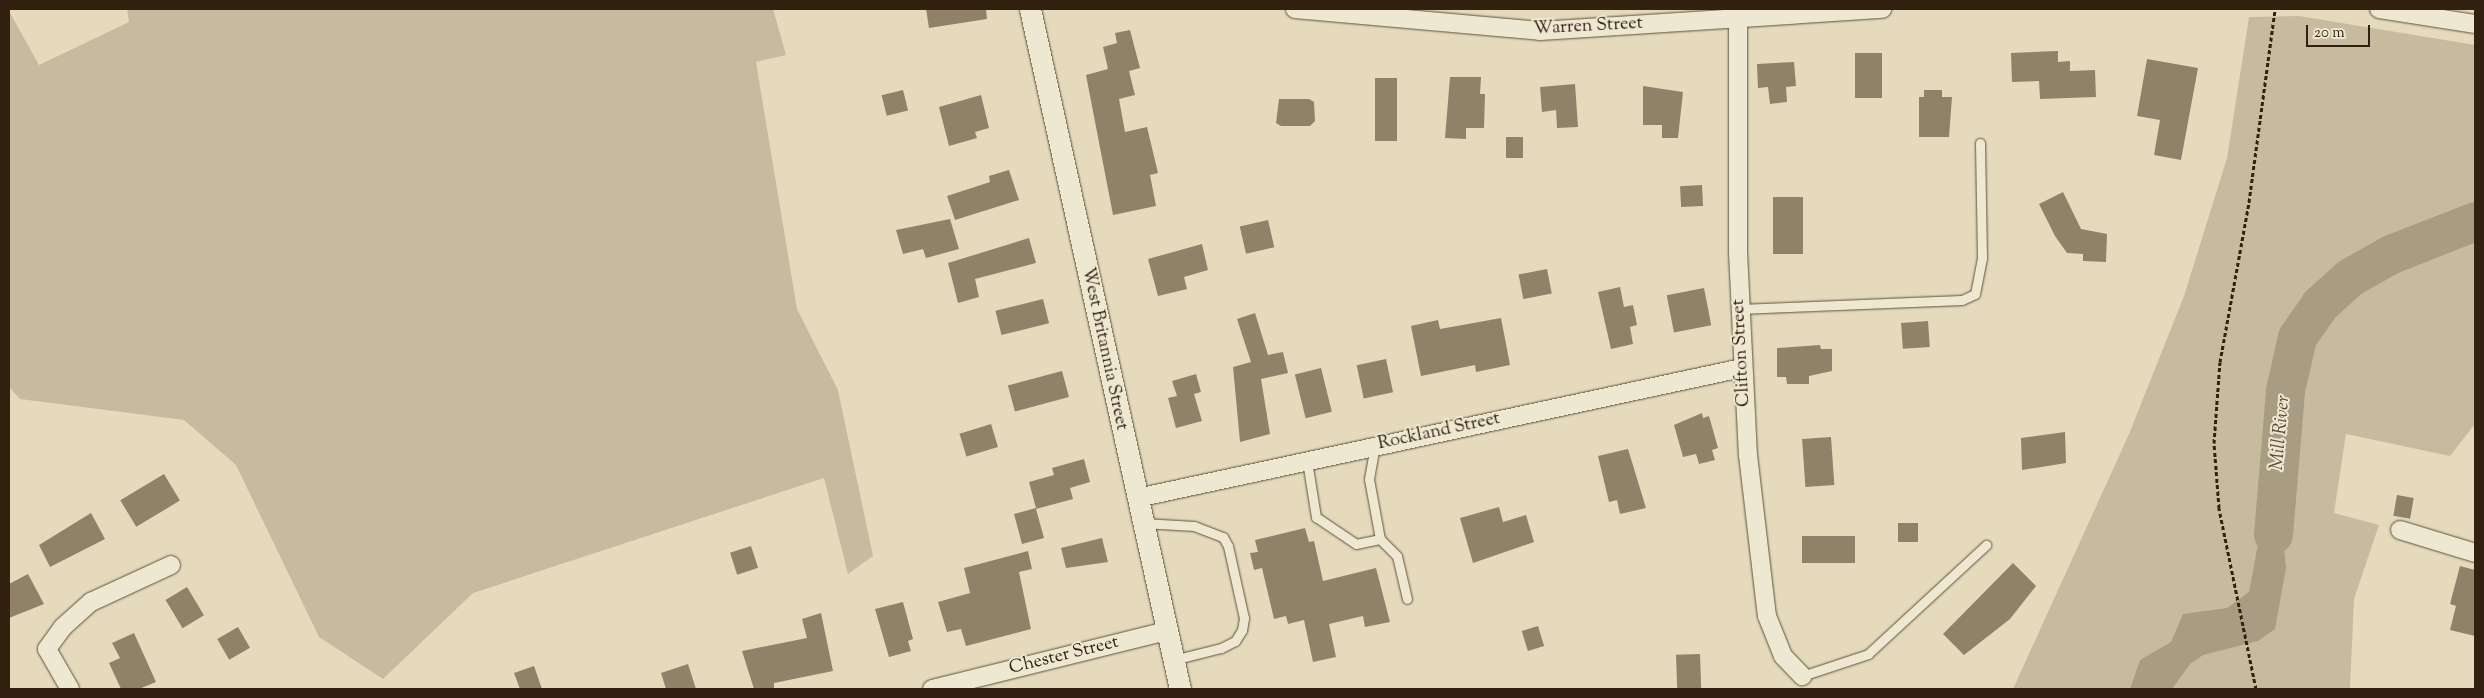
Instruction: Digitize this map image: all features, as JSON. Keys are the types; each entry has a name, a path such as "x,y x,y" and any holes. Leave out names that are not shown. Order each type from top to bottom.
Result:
{"street":[{"name":"West Britannia Street","path":"1030,9 1180,689"},
{"name":"Warren Street","path":"1295,9 1540,31 1882,9"},
{"path":"2379,9 2475,24"},
{"name":"Clifton Street","path":"1738,18 1739,309 1742,368 1767,616 1783,656 1802,676"},
{"name":"Rockland Street","path":"1137,498 1742,368"},
{"path":"2400,530 2475,553"},
{"path":"70,689 47,649 64,627 92,602 171,565"},
{"name":"Chester Street","path":"932,689 1167,630"}],"lane":[{"path":"1739,309 1962,300 1974,294 1982,258 1980,143"},
{"path":"1375,446 1369,479 1380,539 1397,556 1407,600"},
{"path":"1307,461 1316,517 1356,544 1380,539"},
{"path":"1142,523 1194,526 1223,537 1228,546 1244,618 1242,630 1235,641 1221,648 1173,660"},
{"path":"1802,676 1868,654 1986,545"}],"path":[{"path":"2256,689 2219,508 2215,416 2275,9"}],"shaded area":[{"path":"127,9 773,9 786,55 756,62 797,309 838,390 873,556 848,574 824,478 473,593 383,679 319,637 236,465 184,420 20,399 9,387 9,11 39,65 129,22"},
{"path":"2299,16 2475,45 2475,424 2450,456 2346,434 2334,513 2379,525 2354,599 2350,689 2013,689 2129,434 2184,296 2227,158 2249,17"},
{"path":"2275,454 2286,568 2275,629 2258,641 2203,655 2190,664 2172,689 2130,689 2140,660 2171,642 2183,614 2227,608 2249,592"}],"building":[{"path":"926,9 986,9 987,19 929,28"},
{"path":"1130,30 1140,68 1129,71 1135,95 1119,99 1125,132 1147,127 1158,173 1150,175 1156,206 1113,215 1086,75 1108,69 1103,47 1117,43 1115,33"},
{"path":"2058,51 2058,62 2070,61 2070,71 2095,70 2096,97 2040,99 2039,81 2012,82 2011,53"},
{"path":"1855,53 1882,53 1882,98 1855,98"},
{"path":"2147,59 2198,68 2181,160 2154,155 2160,120 2137,116"},
{"path":"1794,62 1796,86 1786,87 1787,102 1770,104 1768,87 1758,88 1757,64"},
{"path":"1450,77 1481,77 1480,94 1485,94 1484,128 1466,128 1466,139 1445,138"},
{"path":"1375,78 1397,78 1397,141 1375,141"},
{"path":"1575,84 1578,127 1557,128 1556,110 1542,112 1540,87"},
{"path":"1643,86 1683,92 1678,138 1662,138 1662,125 1643,125"},
{"path":"903,90 908,110 887,116 882,95"},
{"path":"1924,90 1942,90 1942,97 1952,97 1949,137 1919,137 1919,97 1924,97"},
{"path":"981,95 989,128 975,132 977,138 949,146 939,107"},
{"path":"1279,99 1309,99 1314,102 1315,121 1310,126 1281,126 1276,123"},
{"path":"1506,137 1523,137 1523,158 1506,158"},
{"path":"1009,170 1019,200 955,220 947,196 990,182 989,176"},
{"path":"1702,185 1703,206 1681,207 1680,186"},
{"path":"2063,192 2081,229 2107,234 2106,262 2083,261 2083,254 2067,253 2055,236 2039,204"},
{"path":"1773,197 1803,197 1803,254 1773,254"},
{"path":"950,219 959,249 926,258 923,249 903,254 896,230"},
{"path":"1268,220 1274,247 1246,254 1240,227"},
{"path":"1029,238 1036,263 975,279 979,297 958,303 948,263"},
{"path":"1202,244 1208,270 1184,277 1187,289 1158,296 1148,259"},
{"path":"1547,269 1552,294 1523,299 1519,275"},
{"path":"1620,287 1624,307 1633,305 1637,325 1630,327 1633,344 1611,349 1598,292"},
{"path":"1704,288 1711,325 1674,333 1667,295"},
{"path":"1043,299 1049,323 1002,335 995,311"},
{"path":"1255,313 1268,355 1283,352 1288,373 1261,379 1270,434 1240,442 1233,367 1251,362 1237,319"},
{"path":"1501,318 1510,365 1476,372 1475,365 1421,376 1411,326 1438,320 1440,329"},
{"path":"1928,321 1930,347 1903,349 1901,323"},
{"path":"1820,345 1821,349 1832,349 1832,371 1809,376 1809,384 1787,384 1786,377 1777,377 1777,348"},
{"path":"1386,359 1393,392 1364,398 1357,365"},
{"path":"1321,368 1332,412 1306,418 1295,375"},
{"path":"1062,371 1069,397 1015,412 1008,385"},
{"path":"1196,374 1201,392 1194,394 1202,421 1176,428 1168,398 1177,396 1172,381"},
{"path":"1702,413 1703,418 1709,416 1718,448 1712,450 1715,460 1699,464 1696,454 1683,457 1674,425"},
{"path":"991,424 998,447 966,457 959,434"},
{"path":"2065,432 2066,463 2022,470 2021,438"},
{"path":"1831,437 1834,485 1805,487 1802,439"},
{"path":"1628,449 1646,508 1620,514 1617,500 1609,502 1598,456"},
{"path":"1084,459 1090,482 1070,488 1073,499 1036,509 1044,538 1022,544 1014,514 1036,508 1029,482 1054,475 1052,468"},
{"path":"164,474 180,501 136,527 120,500"},
{"path":"2397,495 2414,498 2410,519 2393,516"},
{"path":"1499,507 1503,522 1526,515 1534,542 1473,563 1460,518"},
{"path":"91,513 105,539 50,567 39,545"},
{"path":"1898,523 1918,523 1918,542 1898,542"},
{"path":"1305,528 1309,542 1314,541 1323,581 1376,568 1390,622 1365,627 1363,616 1329,624 1336,657 1313,662 1304,620 1288,624 1286,616 1274,619 1262,568 1254,570 1250,553 1258,552 1255,540"},
{"path":"1802,536 1855,536 1855,563 1802,563"},
{"path":"1102,538 1108,562 1066,568 1061,548"},
{"path":"751,546 758,568 737,575 730,553"},
{"path":"1028,551 1032,569 1019,572 1031,629 966,646 961,629 947,632 938,602 970,593 964,568"},
{"path":"2013,563 2036,586 2010,619 1964,655 1943,634"},
{"path":"2460,566 2475,570 2475,636 2450,630 2456,606 2450,604"},
{"path":"28,574 44,604 9,618 9,584"},
{"path":"187,587 204,615 183,628 166,600"},
{"path":"903,602 913,639 908,641 911,651 889,657 875,609"},
{"path":"821,613 833,671 774,683 774,689 754,689 742,651 807,638 802,619"},
{"path":"1538,626 1544,646 1528,651 1522,631"},
{"path":"238,627 250,648 229,660 217,639"},
{"path":"134,633 156,682 139,689 121,689 109,663 120,658 112,643"},
{"path":"1700,654 1701,689 1677,689 1676,655"},
{"path":"688,664 696,689 666,689 661,673"},
{"path":"534,666 542,689 520,689 514,673"}],"waterway":[{"name":"Mill River","path":"2273,534 2285,390 2297,337 2319,305 2350,277 2391,254 2475,221"}]}
